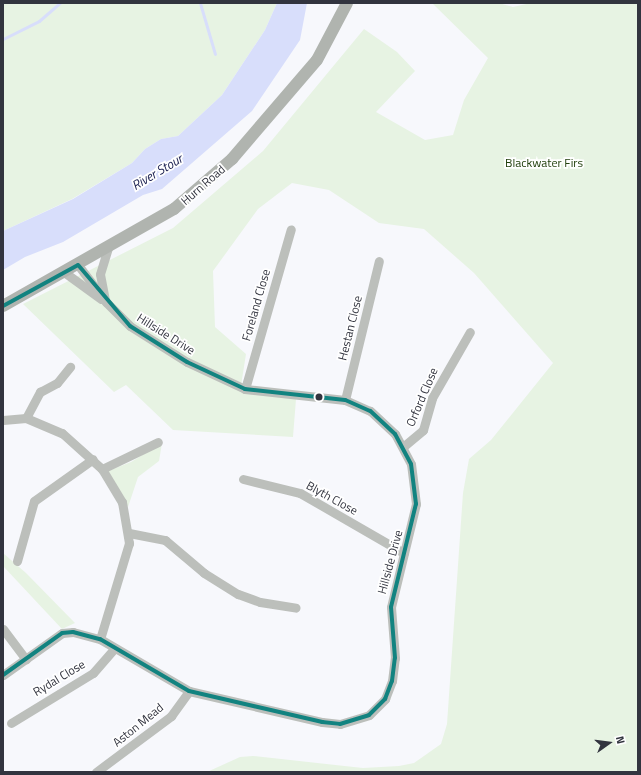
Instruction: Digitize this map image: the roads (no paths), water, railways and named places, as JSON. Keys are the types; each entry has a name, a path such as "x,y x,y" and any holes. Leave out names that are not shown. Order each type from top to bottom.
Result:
{"main road":[{"name":"Hurn Road","path":"3,306 78,265 174,209 232,159 317,60 347,3"}],"street":[{"name":"Foreland Close","path":"245,389 291,229"},
{"path":"106,302 100,274 108,247"},
{"name":"Hestan Close","path":"345,400 379,261"},
{"name":"Hillside Drive","path":"3,675 67,632 100,639 189,691 230,703 340,724 368,715 385,699 392,681 395,658 391,608 416,504 411,464 404,446 370,411 345,400 245,389 187,362 130,326 106,302 78,265"},
{"name":"Hillside Drive","path":"64,272 78,286 106,302"},
{"name":"Orford Close","path":"404,446 423,430 432,398 470,332"},
{"path":"26,418 40,392 57,383 70,367"},
{"path":"3,420 26,418 62,433 93,459 102,469 122,502 129,533 127,553 100,639"},
{"path":"102,469 158,442"},
{"path":"17,561 34,501 93,459"},
{"name":"Blyth Close","path":"243,480 300,493 404,553"},
{"path":"129,533 165,540 220,585 238,594 260,602 296,608"},
{"path":"3,629 26,659"},
{"name":"Rydal Close","path":"11,723 93,673 115,648"},
{"name":"Aston Mead","path":"96,772 171,716 189,691"}],"water":[{"name":"River Stour","path":"277,3 307,3 300,40 252,111 162,189 143,195 63,242 25,257 3,270 3,231 73,199 132,163 145,149 161,139 178,136 222,95 265,30"}],"waterway":[{"path":"3,39 39,21 60,3"},
{"path":"200,3 215,54"}],"park label":[{"name":"Blackwater Firs","path":"544,163"}]}
